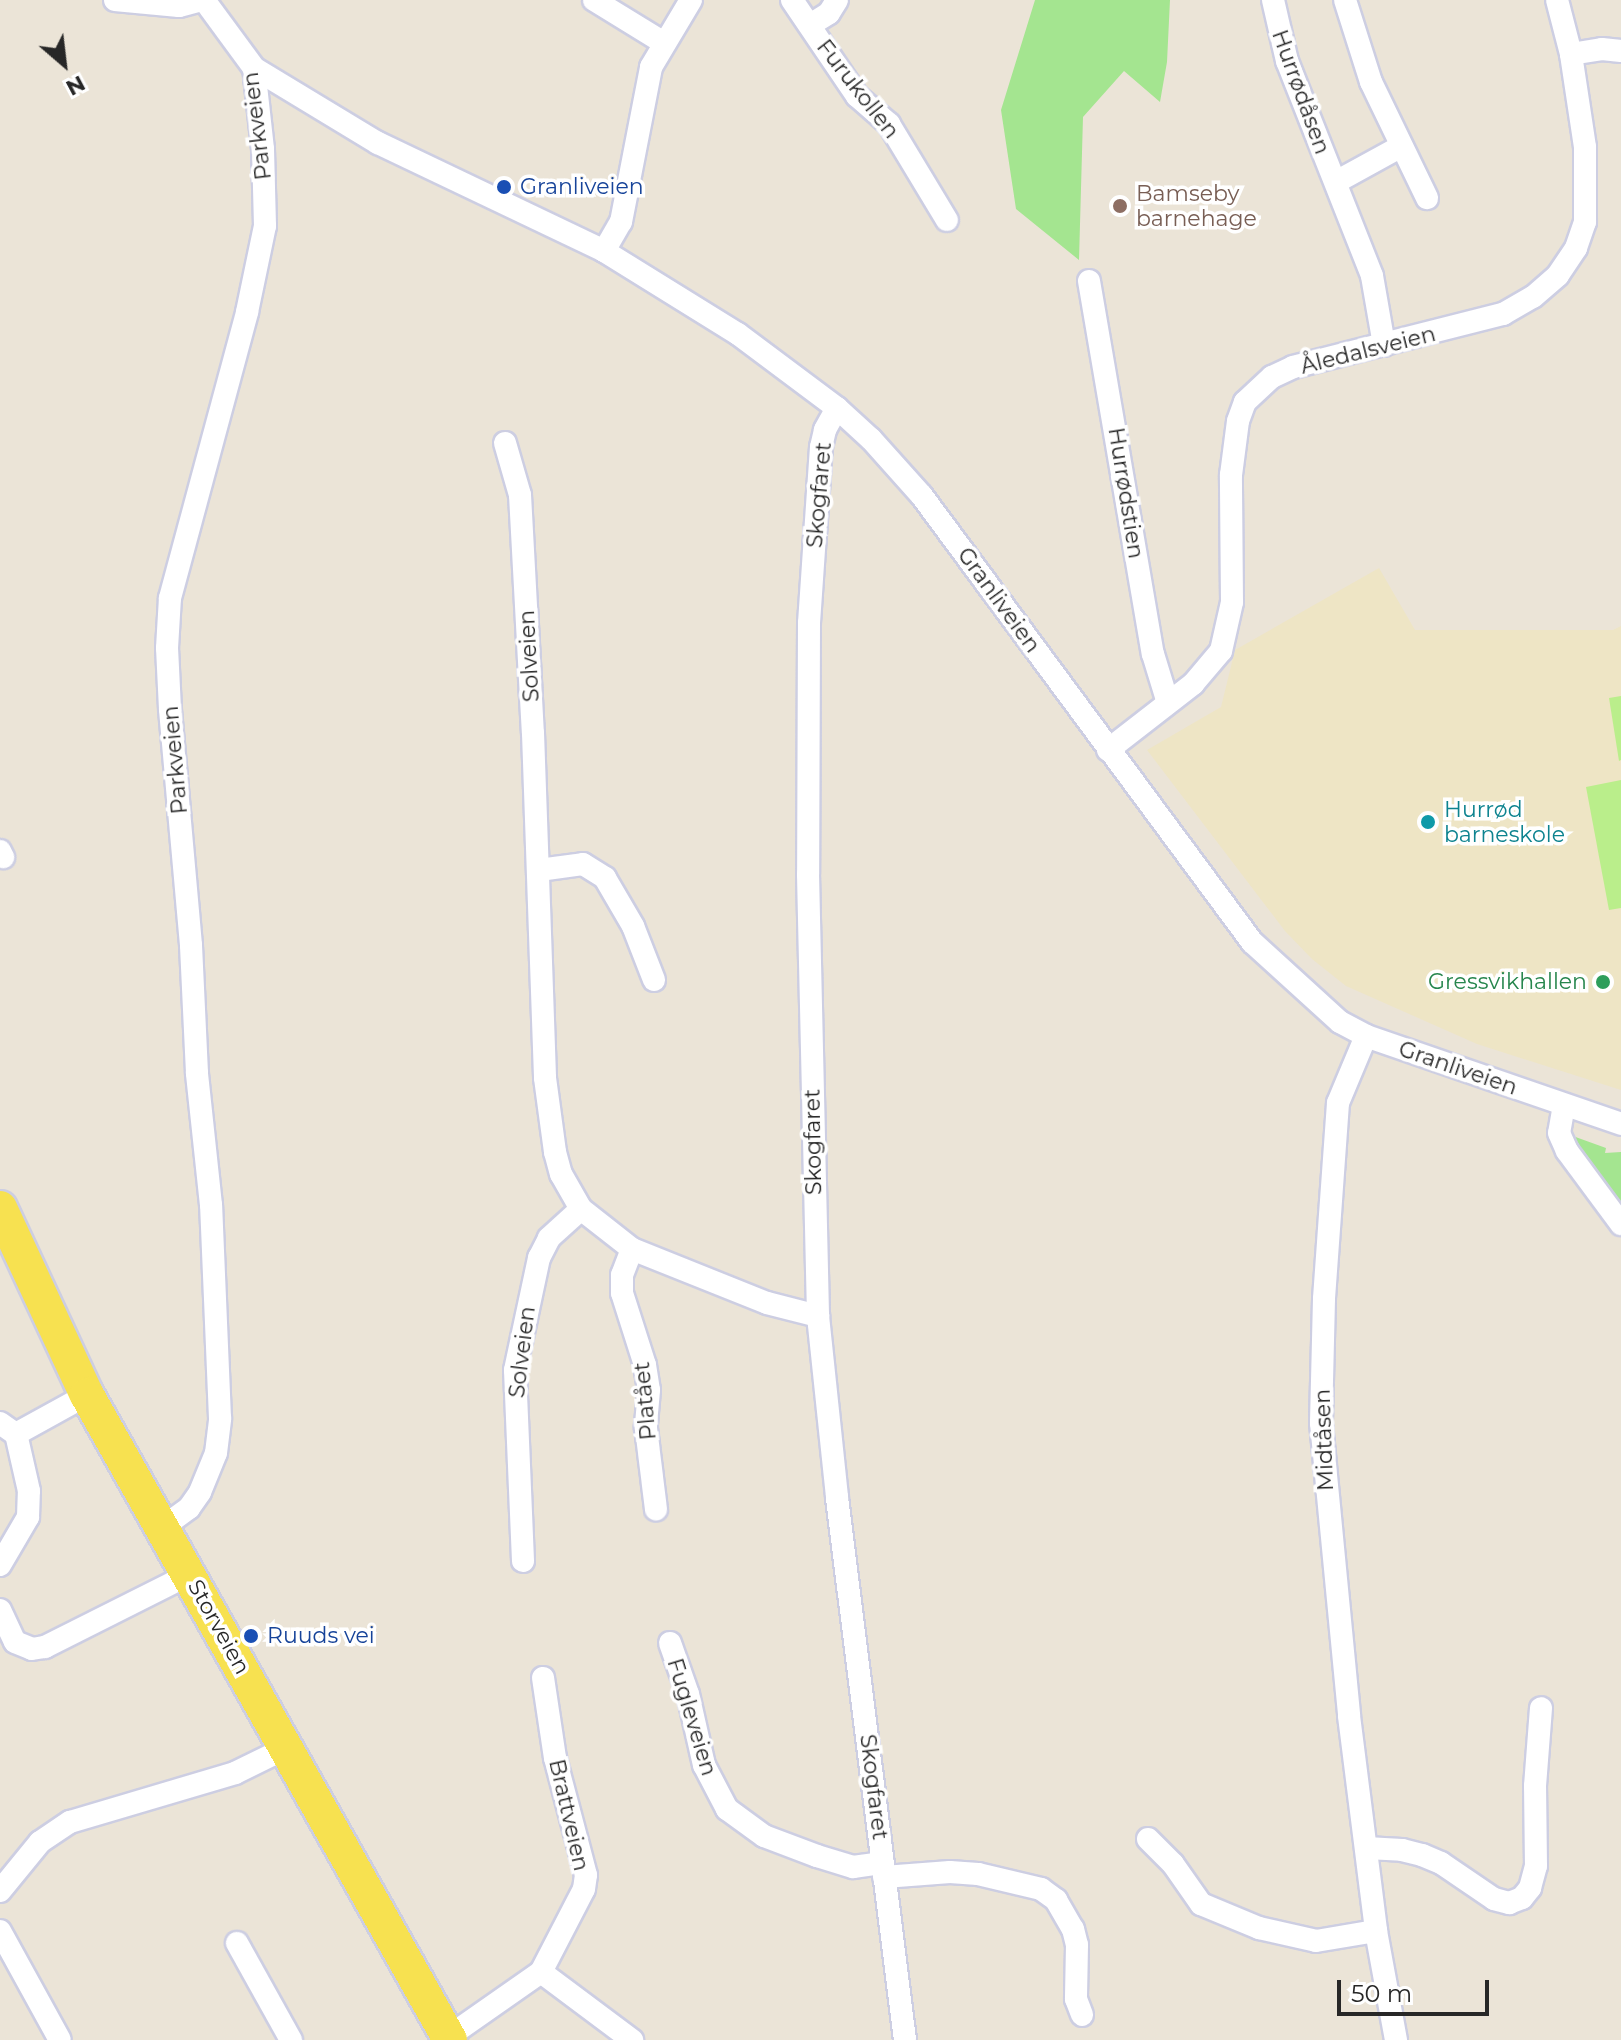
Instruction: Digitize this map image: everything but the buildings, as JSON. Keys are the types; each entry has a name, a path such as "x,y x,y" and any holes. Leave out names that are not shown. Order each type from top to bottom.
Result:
{"main road":[{"name":"Storveien","path":"0,1208 87,1395 449,2038"}],"street":[{"path":"115,0 179,6 203,0"},
{"name":"Parkveien","path":"163,1527 189,1508 205,1483 216,1453 220,1418 211,1205 197,1073 167,648 170,598 181,547 247,312 265,226 263,149 254,68 203,0"},
{"path":"594,0 664,43"},
{"path":"604,251 621,222 651,67 691,0"},
{"name":"Furukollen","path":"792,0 857,96 889,124 947,220"},
{"path":"810,25 829,13 837,0"},
{"name":"Hurrødåsen","path":"1273,0 1287,61 1372,276 1384,345"},
{"path":"1345,0 1371,82 1427,198"},
{"name":"Åledalsveien","path":"1108,750 1211,666 1228,629 1232,602 1231,475 1238,421 1245,402 1272,377 1293,367 1503,314 1533,297 1558,275 1576,248 1585,222 1587,179 1571,54 1557,0"},
{"path":"1571,54 1602,49 1621,51"},
{"name":"Granliveien","path":"254,68 378,143 604,251 738,334 837,408 871,439 922,496 1252,942 1313,1002 1366,1036 1621,1124"},
{"name":"Hurrødåsen","path":"1336,182 1400,147"},
{"name":"Hurrødstien","path":"1089,281 1153,654 1168,703"},
{"name":"Skogfaret","path":"837,408 825,430 821,447 809,623 808,874 818,1316 837,1498 905,2040"},
{"name":"Solveien","path":"505,443 520,495 539,870 545,1078 551,1129 561,1174 581,1209 632,1249 767,1303 818,1316"},
{"path":"539,870 583,864 605,878 633,926 654,980"},
{"name":"Midtåsen","path":"1366,1036 1338,1103 1324,1299 1321,1423 1329,1529 1376,1931 1396,2040"},
{"path":"1564,1105 1559,1133 1567,1151 1621,1224"},
{"name":"Solveien","path":"523,1561 515,1370 539,1258 549,1238 581,1209"},
{"name":"Platået","path":"632,1249 622,1275 622,1293 647,1378 646,1428 656,1509"},
{"path":"0,1565 28,1517 29,1491 8,1429 87,1395"},
{"path":"0,1610 15,1642 32,1649 45,1647 172,1583"},
{"name":"Fugleveien","path":"670,1643 688,1694 704,1765 727,1809 764,1836 853,1867 884,1870"},
{"name":"Brattveien","path":"449,2038 541,1972 584,1889 586,1875 555,1758 543,1678"},
{"path":"1366,1848 1402,1850 1422,1855 1441,1863 1494,1899 1509,1903 1522,1898 1530,1888 1536,1866 1535,1786 1541,1708"},
{"path":"0,1891 40,1842 70,1822 235,1773 286,1748"},
{"path":"1148,1839 1173,1864 1201,1904 1225,1915 1259,1928 1316,1941 1376,1931"},
{"path":"884,1870 950,1872 1023,1882 1041,1889 1056,1900 1073,1929 1077,1945 1076,1999 1082,2015"},
{"path":"0,1931 60,2040"},
{"path":"237,1943 291,2040"},
{"path":"541,1972 632,2040"}],"shaded area":[{"path":"1379,568 1415,630 1613,630 1621,626 1621,1090 1477,1044 1346,986 1312,959 1285,931 1147,750 1221,707 1235,650"}],"green space":[{"path":"1035,0 1170,0 1167,62 1160,102 1124,71 1083,117 1079,260 1016,209 1001,110"},
{"path":"1621,696 1621,760 1619,761 1609,698"},
{"path":"1621,780 1621,908 1609,910 1586,787"},
{"path":"1570,1135 1606,1148 1605,1153 1621,1152 1621,1215 1570,1144"}],"place":[{"name":"Granliveien","path":"504,187"},
{"name":"Bamseby barnehage","path":"1120,206"},
{"name":"Hurrød barneskole","path":"1428,822"},
{"name":"Gressvikhallen","path":"1603,982"},
{"name":"Ruuds vei","path":"251,1636"}]}
